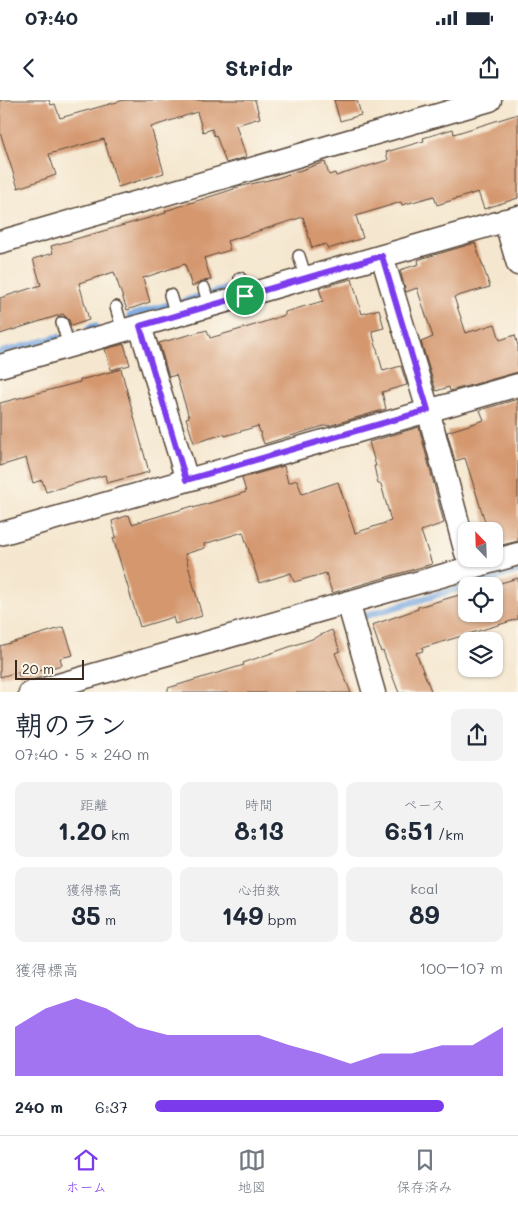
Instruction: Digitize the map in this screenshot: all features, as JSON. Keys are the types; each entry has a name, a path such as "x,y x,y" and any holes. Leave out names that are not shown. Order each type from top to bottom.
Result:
{"street":[{"path":"0,242 490,100"},
{"path":"0,366 132,328 173,305 242,287 306,278 511,218 518,264"},
{"path":"382,256 428,410 458,522"},
{"path":"132,328 186,480"},
{"path":"0,534 518,385"},
{"path":"503,556 518,554"},
{"path":"30,692 348,602 458,564"},
{"path":"348,602 374,692"}],"lane":[{"path":"299,256 306,278"},
{"path":"116,307 132,328"},
{"path":"62,323 69,346"}],"building":[{"path":"0,100 49,100 51,105 55,104 60,118 124,100 255,100 260,118 236,125 246,157 226,163 216,135 214,136 212,129 203,132 197,112 151,127 164,173 118,187 104,139 49,154 56,175 18,188 0,132"},
{"path":"334,100 357,100 361,115 340,121"},
{"path":"518,114 518,198 484,209 478,192 437,205 434,196 402,205 401,202 356,216 363,238 328,249 326,244 312,248 303,217 227,241 230,250 204,258 211,280 202,281 192,287 185,264 143,278 150,302 127,310 114,272 79,283 89,320 71,326 69,320 63,314 0,334 0,298 41,285 33,259 53,253 51,246 166,213 165,211 234,188 277,178 325,162 329,175 335,173 336,176 388,160 386,152 424,141 423,138 453,129 454,134"},
{"path":"475,243 490,287 454,297 466,333 495,324 500,340 515,335 518,346 518,372 450,391 449,387 436,391 421,342 433,337 417,288 406,292 400,270 419,264 418,260"},
{"path":"352,279 362,314 379,309 384,328 372,331 383,371 401,366 407,385 382,392 386,409 264,444 258,426 194,443 186,418 189,417 176,375 169,377 159,343 207,330 210,338 255,325 285,315 285,312 323,301 319,288"},
{"path":"124,344 130,365 111,370 105,349"},
{"path":"121,369 149,472 107,483 105,475 46,492 42,480 33,483 26,458 0,466 0,403"},
{"path":"518,399 518,541 503,545 503,522 485,522 465,458 455,461 447,432 484,420 480,410"},
{"path":"419,427 444,523 421,531 432,564 332,593 326,573 294,582 291,573 259,583 243,532 204,544 205,548 185,554 202,616 175,624 173,617 140,627 113,538 116,537 112,521 129,515 132,524 237,495 246,492 242,478 284,466 288,483 297,480 302,494 338,482 355,533 391,521 381,484 378,484 374,466 376,466 369,442"},
{"path":"518,578 518,619 475,632 458,632 458,637 422,648 423,651 416,653 432,692 399,692 383,651 381,652 372,625 418,609 418,607 458,595 458,622 503,622 503,582"},
{"path":"64,627 73,655 60,658 62,665 19,676 18,672 0,677 0,646"},
{"path":"332,630 340,651 335,653 351,692 168,692 168,688 244,665 243,663"}],"waterway":[{"path":"210,294 232,287"},
{"path":"179,303 198,297"},
{"path":"130,316 168,305"},
{"path":"89,328 95,326"},
{"path":"0,353 58,337"},
{"path":"361,617 518,571"}],"route":[{"path":"382,256 428,410 186,480 140,326 245,296 382,256"}]}
